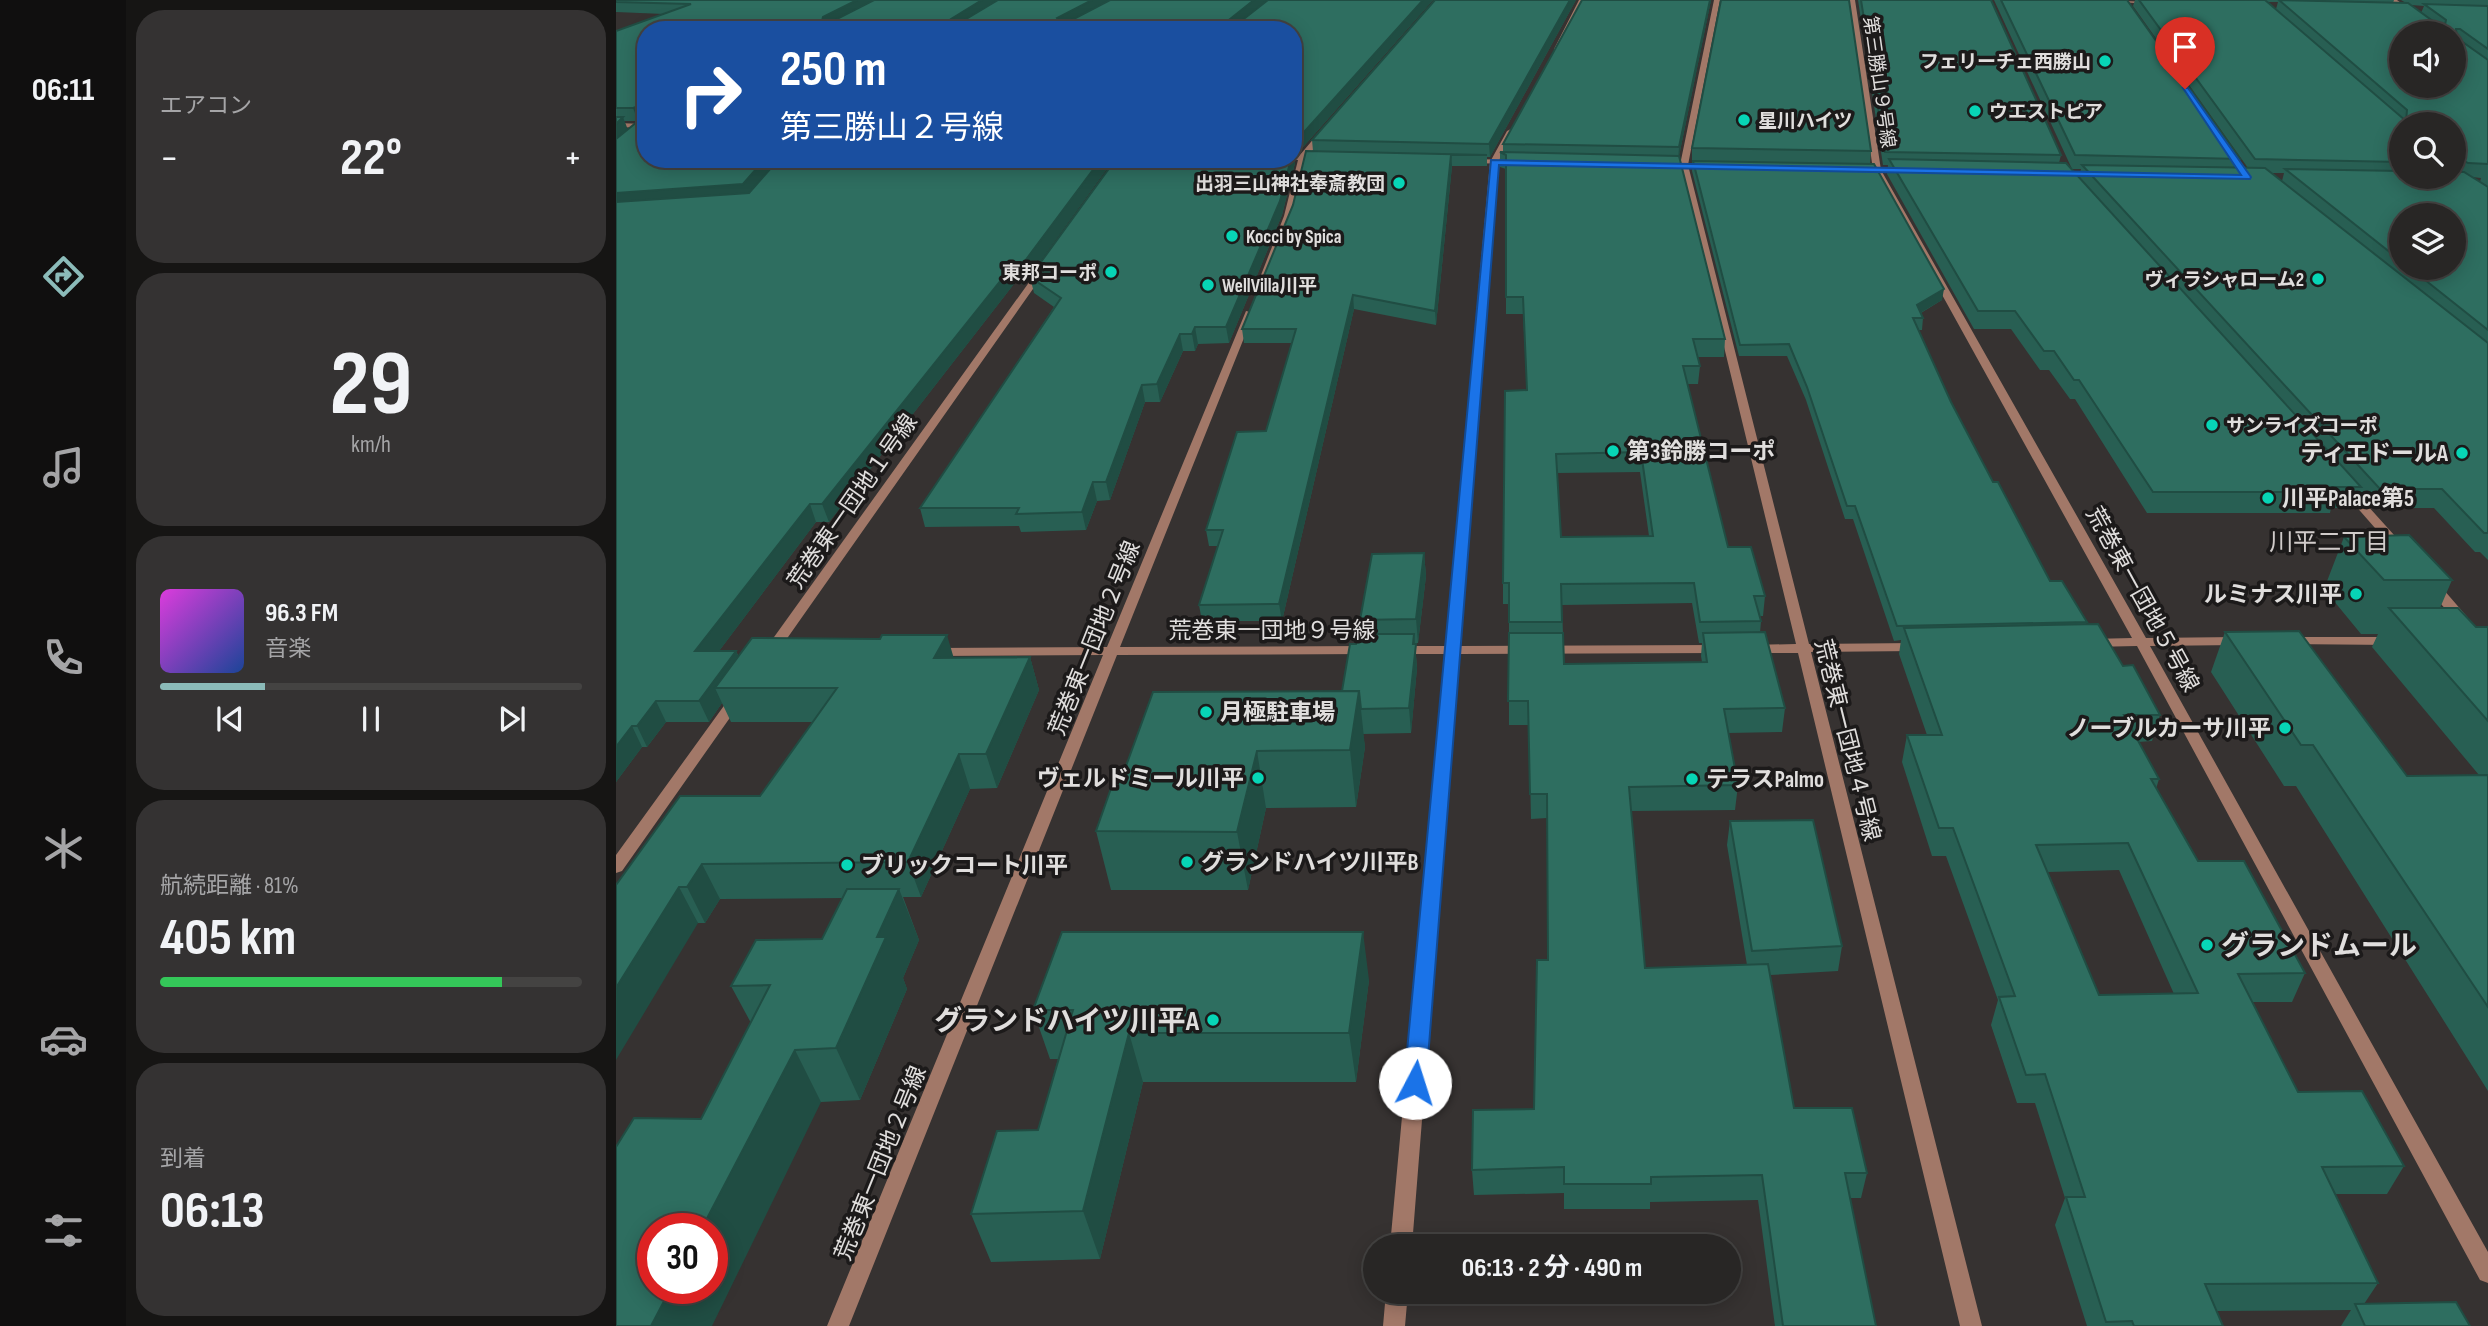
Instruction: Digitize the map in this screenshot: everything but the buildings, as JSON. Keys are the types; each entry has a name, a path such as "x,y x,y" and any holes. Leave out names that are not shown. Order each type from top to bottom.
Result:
{"street":[{"path":"1551,58 1582,0"},
{"path":"1684,166 1717,0"},
{"name":"第三勝山９号線","path":"1852,0 1877,170"},
{"path":"2092,0 2165,2"},
{"path":"2393,0 2422,21"},
{"path":"2123,1 2132,12"},
{"path":"2392,9 2419,10"},
{"path":"616,125 637,124"},
{"path":"1302,153 1329,126"},
{"path":"1402,1234 1494,162 1513,127"},
{"path":"631,134 637,129"},
{"path":"1302,158 1329,158"},
{"path":"1453,161 1535,163"},
{"path":"1657,165 1725,166"},
{"name":"荒巻東一団地４号線","path":"1684,166 1971,1326"},
{"name":"荒巻東一団地２号線","path":"838,1326 1288,216 1295,168"},
{"path":"1850,169 1918,170"},
{"name":"荒巻東一団地５号線","path":"1877,170 2141,642 2488,1273"},
{"name":"荒巻東一団地１号線","path":"772,656 1049,260"},
{"path":"2334,474 2407,557"},
{"path":"2425,578 2481,642"},
{"path":"2277,641 2413,640"},
{"path":"2074,643 2250,641"},
{"name":"荒巻東一団地９号線","path":"921,652 1802,649 1924,646"},
{"path":"616,867 746,686"},
{"path":"1394,1326 1396,1304"}],"place":[{"name":"フェリーチェ西勝山","path":"2105,61"},
{"name":"ウエストピア","path":"1975,111"},
{"name":"星川ハイツ","path":"1744,120"},
{"name":"出羽三山神社奉斎教団","path":"1399,183"},
{"name":"Kocci by Spica","path":"1232,236"},
{"name":"東邦コーポ","path":"1111,272"},
{"name":"ヴィラシャローム2","path":"2318,279"},
{"name":"WellVilla川平","path":"1208,285"},
{"name":"サンライズコーポ","path":"2212,425"},
{"name":"第3鈴勝コーポ","path":"1613,451"},
{"name":"ティエドールA","path":"2462,453"},
{"name":"川平Palace第5","path":"2268,498"},
{"name":"ルミナス川平","path":"2356,594"},
{"name":"月極駐車場","path":"1206,712"},
{"name":"ノーブルカーサ川平","path":"2285,728"},
{"name":"ヴェルドミール川平","path":"1258,778"},
{"name":"テラスPalmo","path":"1692,779"},
{"name":"グランドハイツ川平B","path":"1187,862"},
{"name":"ブリックコート川平","path":"847,865"},
{"name":"グランドムール","path":"2207,945"},
{"name":"グランドハイツ川平A","path":"1213,1020"}],"district":[{"name":"川平二丁目","path":"2329,542"}],"route":[{"path":"1415,1083 1494,162 2247,177 2185,89"}]}
